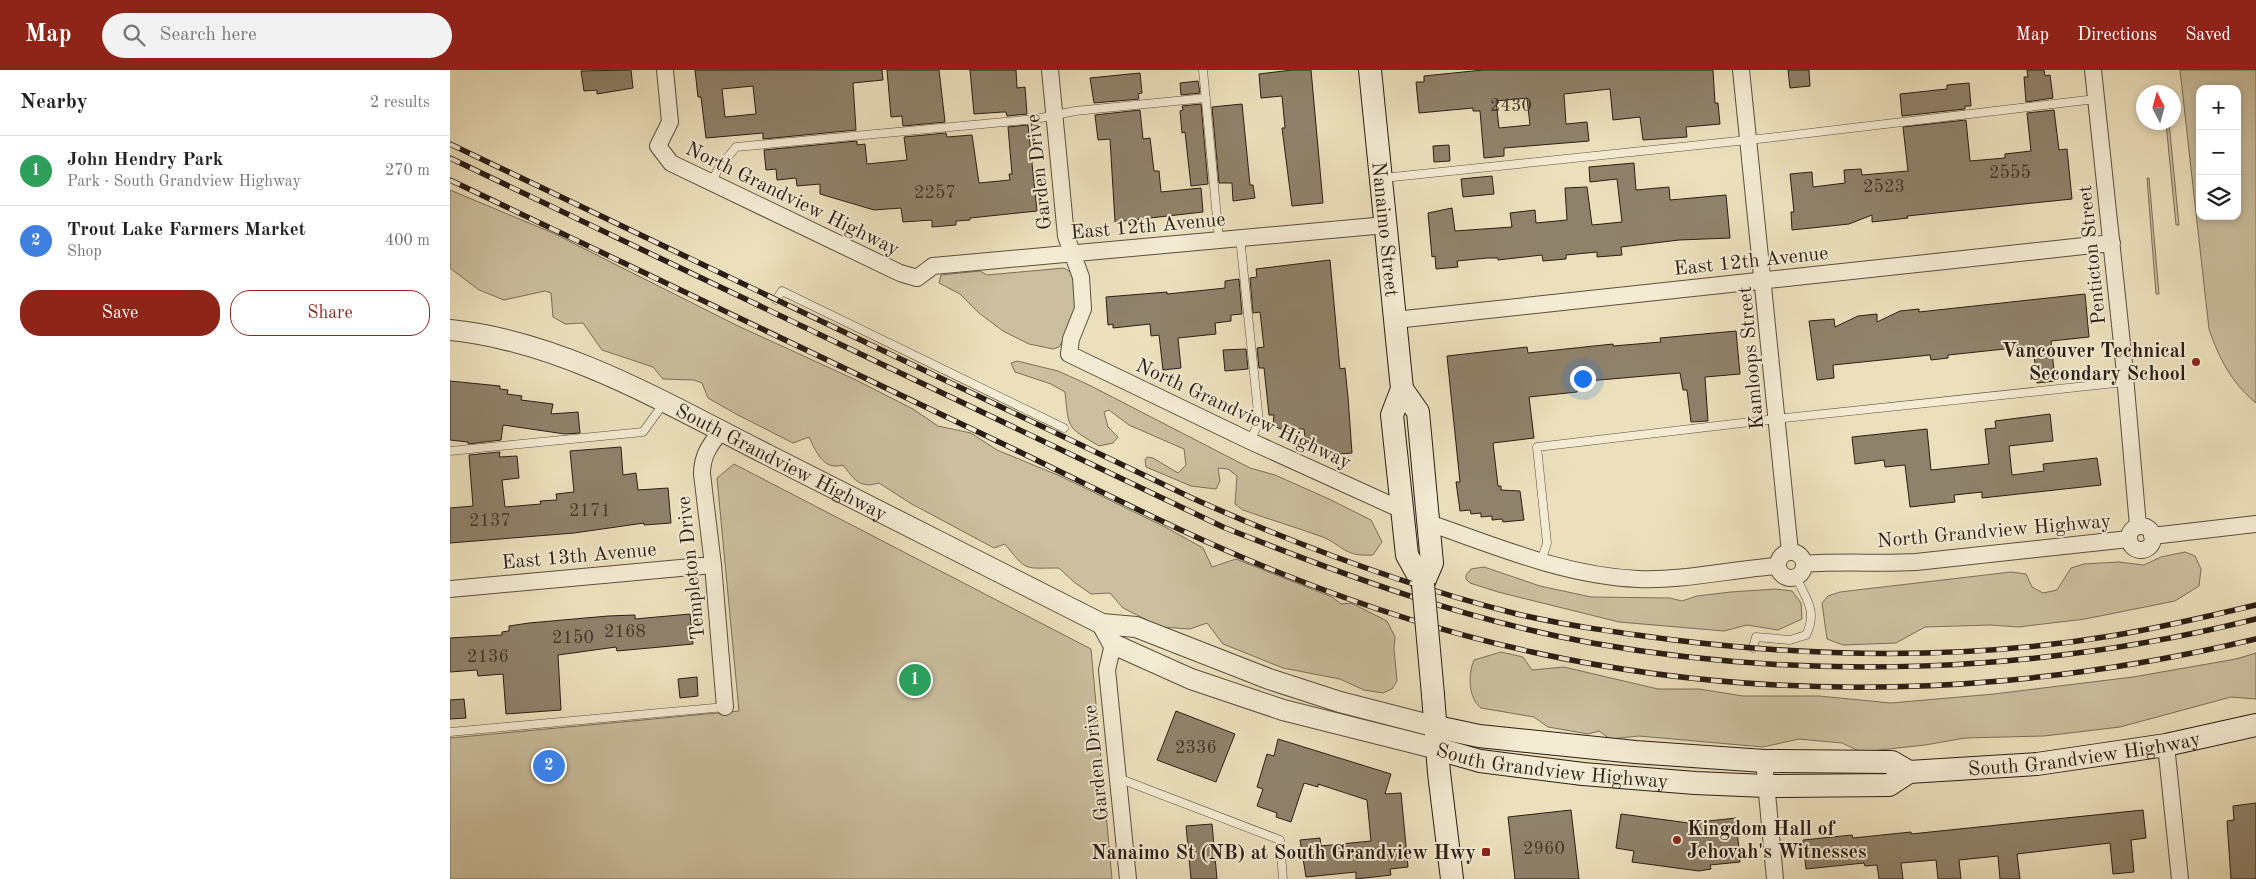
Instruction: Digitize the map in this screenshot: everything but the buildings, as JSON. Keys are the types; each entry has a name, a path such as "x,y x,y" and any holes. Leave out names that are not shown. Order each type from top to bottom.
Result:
{"main road":[{"name":"Nanaimo Street","path":"1370,70 1402,388 1392,415 1407,555 1423,584 1452,879"},
{"name":"Nanaimo Street","path":"1402,388 1418,412 1432,562 1423,584"},
{"name":"South Grandview Highway","path":"1438,749 1480,761 1584,774 1696,783 1766,786 1889,785 1909,772 2037,764 2166,745 2256,725"},
{"name":"South Grandview Highway","path":"1437,727 1486,737 1635,752 1764,761 1892,762 1909,772"}],"street":[{"name":"North Grandview Highway","path":"665,70 670,122 658,146 671,163 900,274 917,278"},
{"name":"Garden Drive","path":"1050,70 1066,236 1081,277 1083,309 1071,339 1069,354"},
{"name":"Kamloops Street","path":"1741,70 1764,280 1790,552"},
{"name":"Penticton Street","path":"2093,70 2126,382 2133,532"},
{"name":"East 12th Avenue","path":"917,278 932,266 1386,225"},
{"name":"East 12th Avenue","path":"1395,320 2112,243"},
{"name":"South Grandview Highway","path":"450,330 497,338 582,363 665,402 1102,624 1136,627 1270,679 1340,702 1437,727"},
{"name":"North Grandview Highway","path":"1069,354 1250,441 1402,510"},
{"name":"Templeton Drive","path":"721,431 707,449 702,460 702,474 713,564 725,707"},
{"path":"1429,523 1541,562 1594,574 1638,579 1685,577 1778,566"},
{"path":"2133,532 2132,546 2142,550 2149,546 2152,536 2256,524"},
{"name":"North Grandview Highway","path":"1800,570 1828,562 1888,564 1916,562 2133,532"},
{"path":"1790,552 1800,556 1800,570 1784,576 1778,566 1781,557 1790,552"},
{"name":"East 13th Avenue","path":"450,589 713,564"},
{"path":"1102,624 1113,644"},
{"name":"Garden Drive","path":"1113,644 1106,670 1128,879"},
{"name":"South Grandview Highway","path":"1113,644 1192,679 1274,708 1438,749"},
{"path":"2166,745 2179,879"},
{"path":"1764,761 1775,879"}],"lane":[{"path":"1203,70 1219,239"},
{"path":"712,182 718,169 736,147 1026,120 1075,111 1206,98"},
{"path":"1381,179 1748,140 2096,99"},
{"path":"1240,238 1260,422 1250,441"},
{"path":"776,300 782,291 1064,428"},
{"path":"1541,562 1547,543 1537,447 1776,419 2126,382"},
{"path":"450,451 643,432 665,402"},
{"path":"1753,648 1756,637 1790,640 1806,635 1812,623 1812,614 1800,570"},
{"path":"450,732 725,707"},
{"path":"1118,778 1280,840 1283,879"}],"shaded area":[{"path":"2180,70 2256,70 2256,403 2233,379 2217,350 2209,329 2197,220 2241,220 2241,85 2196,85 2196,213"},
{"path":"2167,130 2170,130 2179,225 2176,225"},
{"path":"2147,178 2149,178 2159,294 2156,294"},
{"path":"450,190 553,233 738,326 856,380 913,409 938,426 971,433 997,450 1060,476 1167,528 1203,548 1212,567 1236,559 1332,597 1341,604 1351,603 1387,621 1395,637 1394,649 1397,681 1392,689 1383,693 1364,690 1340,679 1283,668 1223,644 1207,623 1190,629 1161,627 1123,608 1110,593 1091,594 1059,568 1032,568 1027,566 1018,560 1005,544 994,548 910,503 879,483 866,485 858,482 843,465 830,465 825,462 818,454 809,437 793,443 708,398 702,383 694,380 663,379 653,367 602,350 583,323 565,324 553,317 551,293 545,291 504,300 479,290 450,268"},
{"path":"1064,268 1075,275 1075,320 1059,347 1053,349 1029,344 1003,331 979,313 960,294 939,283 941,275 980,271 987,275"},
{"path":"1017,361 1058,371 1250,468 1275,475 1329,499 1371,520 1382,542 1373,555 1355,554 1344,550 1328,539 1243,510 1235,504 1237,476 1228,469 1218,468 1220,481 1216,489 1191,486 1146,467 1145,460 1147,457 1153,458 1178,473 1186,465 1184,449 1129,425 1109,410 1104,412 1108,427 1118,437 1113,443 1099,446 1071,426 1067,414 1065,392 1051,384 1015,372 1011,363"},
{"path":"734,464 1091,649 1112,879 450,879 450,738 739,711 717,478"},
{"path":"2185,552 2195,556 2201,569 2199,586 2175,601 2085,619 2018,627 1991,625 1925,627 1896,643 1843,645 1827,639 1822,603 1828,596 1840,592 2011,572 2026,574 2032,587 2043,593 2057,590 2071,568 2084,564 2118,562 2144,565 2161,557"},
{"path":"1484,567 1540,586 1591,597 1670,598 1682,601 1697,596 1731,592 1775,589 1792,591 1801,603 1802,619 1778,630 1747,625 1724,631 1619,622 1498,592 1470,583 1466,579 1466,575 1471,569"},
{"path":"1501,652 1523,657 1532,670 1564,667 1658,689 1699,689 1743,696 1819,696 1891,703 1994,694 2133,677 2236,659 2256,653 2256,699 2231,697 2120,727 2044,736 1965,738 1925,745 1861,752 1842,743 1799,739 1763,747 1639,736 1610,739 1599,731 1588,734 1548,727 1534,717 1481,708 1471,692 1470,686 1474,660"}],"railway":[{"path":"450,144 1192,498 1271,532 1352,563 1434,591 1517,614 1615,632 1729,646 1840,653 1895,654 2006,649 2062,643 2117,635 2256,605"},
{"path":"450,158 1223,527 1359,579 1498,622 1592,643 1675,655 1758,663 1842,667 1925,666 2009,661 2092,651 2175,637 2256,619"},
{"path":"450,180 1218,547 1352,600 1411,620 1502,645 1622,669 1713,680 1804,686 1895,687 1986,682 2076,673 2166,658 2256,639"}],"place":[{"name":"Vancouver Technical Secondary School","path":"2196,362"},
{"name":"John Hendry Park","path":"915,680"},
{"name":"Trout Lake Farmers Market","path":"549,766"},
{"name":"Kingdom Hall of Jehovah's Witnesses","path":"1677,840"},
{"name":"Nanaimo St (NB) at South Grandview Hwy","path":"1486,852"}]}
